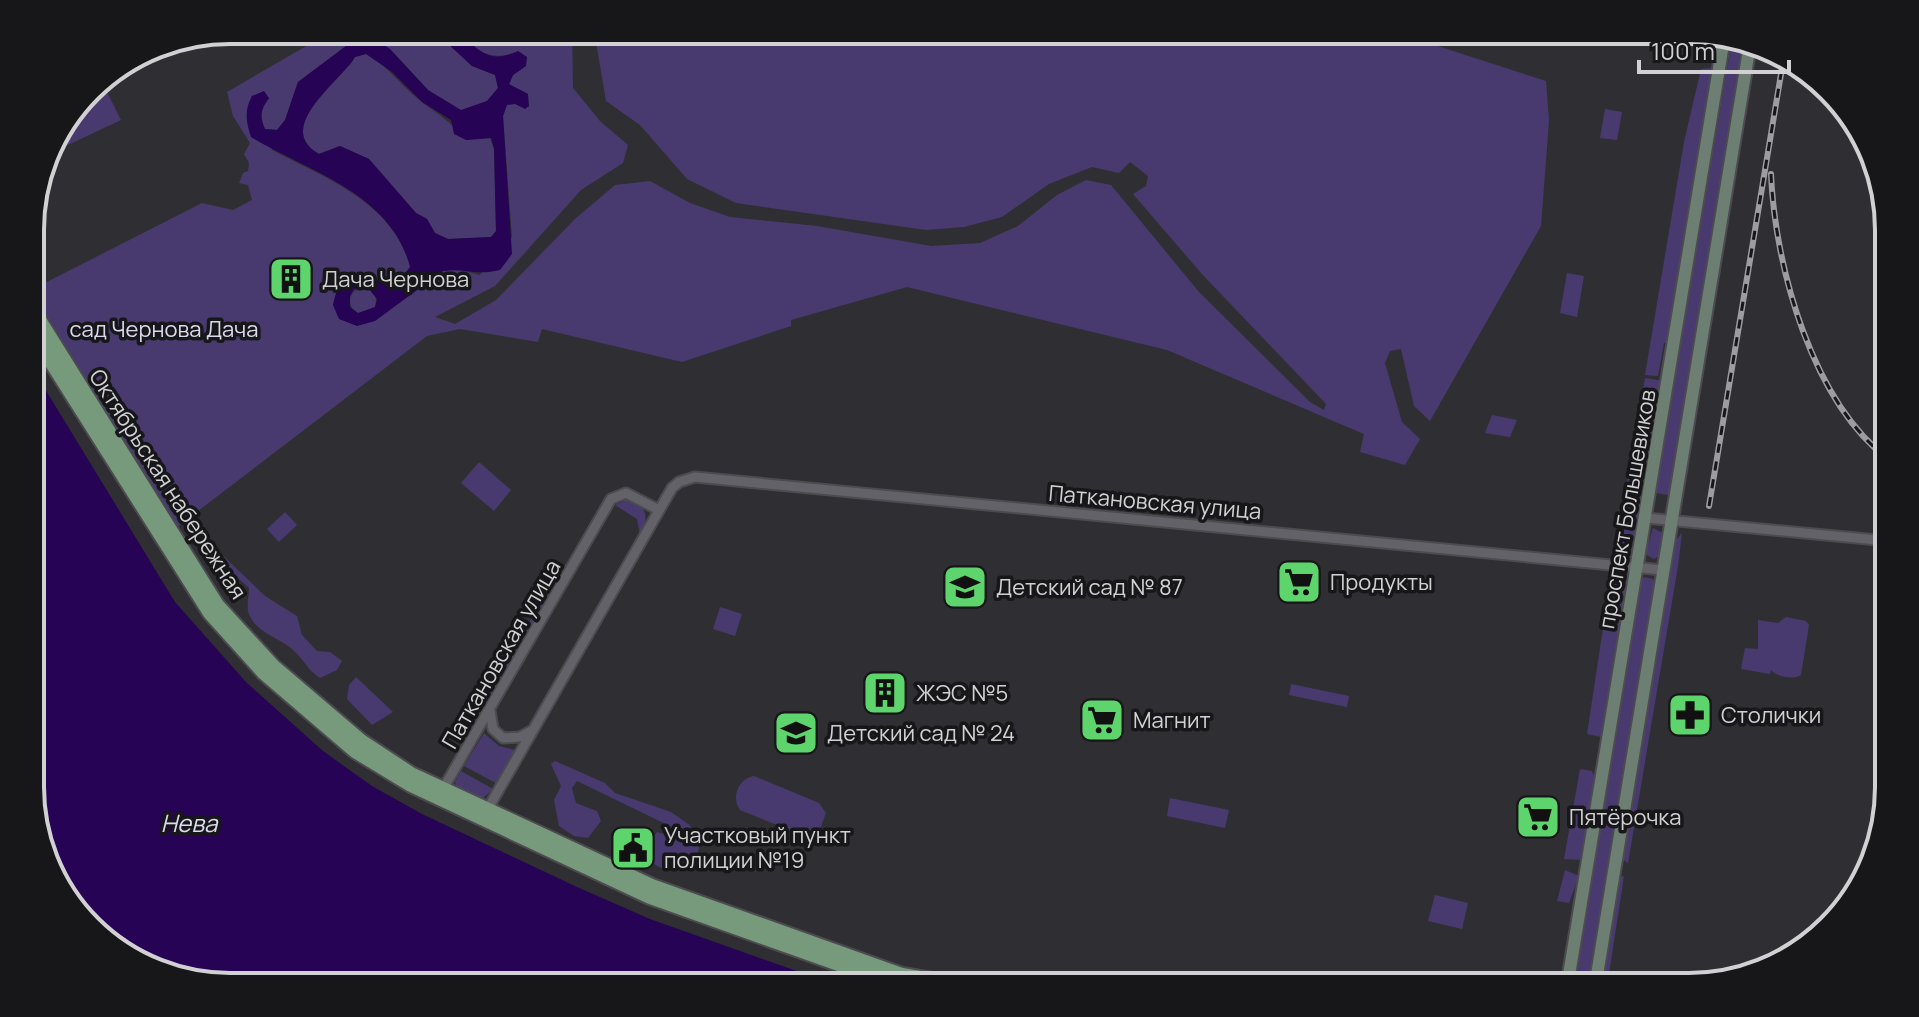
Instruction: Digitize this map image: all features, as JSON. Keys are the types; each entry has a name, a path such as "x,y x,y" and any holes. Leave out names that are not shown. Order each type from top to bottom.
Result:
{"main road":[{"name":"проспект Большевиков","path":"1569,973 1722,48"},
{"name":"проспект Большевиков","path":"1597,973 1748,54"},
{"name":"Октябрьская набережная","path":"44,328 195,575 237,630 354,736 411,774 484,814 677,909 862,973"},
{"name":"Октябрьская набережная","path":"44,351 187,582 228,635 264,673 355,751 411,785 652,886 755,926 896,973"}],"street":[{"name":"Паткановская улица","path":"484,814 659,510 679,482 695,477 1663,570"},
{"name":"Паткановская улица","path":"443,789 611,499 626,493 659,510"},
{"path":"1646,518 1875,540"},
{"path":"490,710 493,729 503,738 520,737 533,730"}],"green space":[{"name":"сад Чернова Дача","path":"310,44 448,44 472,66 495,75 498,88 487,101 461,111 428,90 390,49 346,46 298,82 285,120 277,130 265,129 262,120 269,98 251,96 272,150 355,195 389,225 402,244 411,267 399,281 388,287 371,273 336,293 357,326 443,271 456,269 480,275 512,237 503,116 507,105 528,94 509,85 513,75 526,66 518,51 508,55 490,55 468,44 572,44 573,88 600,121 628,145 623,163 581,190 495,286 435,317 455,324 496,300 575,219 615,185 650,181 690,203 730,217 817,226 931,246 980,243 1018,226 1057,195 1086,180 1111,185 1199,292 1310,402 1324,410 1326,404 1201,273 1133,194 1146,186 1148,176 1130,162 1119,173 1092,167 1049,184 1002,217 964,227 926,230 736,203 687,179 640,125 606,101 596,44 1431,44 1546,81 1549,121 1541,226 1430,421 1414,406 1401,349 1390,351 1385,363 1402,422 1420,439 1405,465 1360,452 1364,434 1167,350 907,287 791,320 791,326 682,362 542,329 538,342 460,329 427,336 177,527 44,311 44,283 202,203 233,210 252,200 248,185 239,183 243,173 248,171 249,163 244,154 250,143 233,116 227,92"},
{"path":"1730,49 1742,52 1669,495 1655,493"},
{"path":"366,54 384,66 466,140 490,138 494,149 496,232 491,237 448,239 435,233 427,219 416,213 369,159 340,146 319,154 307,143 303,131 314,104 355,57"},
{"path":"1711,68 1702,147 1668,343 1664,343 1658,376 1645,375 1684,142 1701,69"},
{"path":"106,91 121,120 68,145 66,142 75,127"},
{"path":"1605,109 1622,112 1617,140 1600,138"},
{"path":"1567,273 1584,276 1577,317 1560,313"},
{"path":"363,288 372,292 376,301 372,310 363,314 354,310 350,301 354,292"},
{"path":"1645,378 1663,381 1643,494 1625,495"},
{"path":"1492,415 1517,420 1510,437 1485,433"},
{"path":"479,462 511,490 494,511 461,483"},
{"path":"1643,499 1637,534 1624,556 1614,558 1624,501"},
{"path":"626,500 638,504 645,513 640,535 637,519 615,505"},
{"path":"285,512 297,525 279,542 267,529"},
{"path":"1653,528 1663,533 1659,556 1654,559 1645,554"},
{"path":"1682,533 1628,863 1622,859 1675,541"},
{"path":"203,548 215,548 265,596 297,616 302,635 317,651 330,652 342,661 337,670 320,678 292,650 258,627 248,611 249,588"},
{"path":"1612,569 1624,577 1627,589 1601,737 1587,734"},
{"path":"1644,577 1653,579 1655,583 1591,973 1574,973"},
{"path":"546,593 549,597 478,712"},
{"path":"720,607 742,614 735,636 713,629"},
{"path":"1786,617 1806,621 1809,625 1801,675 1790,677 1771,670 1770,674 1741,669 1745,648 1758,649 1758,620 1778,623"},
{"path":"356,677 393,712 372,725 347,699 349,685"},
{"path":"1291,684 1349,696 1347,707 1289,695"},
{"path":"484,733 499,746 515,750 496,783 464,766"},
{"path":"555,761 605,783 615,793 671,812 691,826 685,836 699,847 696,860 670,870 652,863 646,857 649,842 657,832 677,838 678,830 577,781 572,788 576,803 597,811 601,821 588,838 574,836 559,826 554,800 561,786 551,764"},
{"path":"1580,769 1592,771 1595,778 1582,860 1564,859"},
{"path":"461,771 493,789 480,801 457,791 455,782"},
{"path":"754,776 819,803 826,813 819,832 809,838 740,810 736,800 738,789 744,781"},
{"path":"1170,798 1229,810 1225,828 1167,816"},
{"path":"1565,870 1579,876 1569,903 1557,901"},
{"path":"1624,876 1609,973 1603,973 1620,877"},
{"path":"1435,895 1468,903 1462,929 1428,921"}],"water":[{"path":"351,44 382,44 428,90 461,110 487,101 498,88 495,75 472,66 448,44 472,44 482,52 497,56 518,51 527,57 526,66 513,75 509,84 528,94 529,106 525,109 515,104 507,105 503,116 512,254 500,270 443,271 375,321 357,326 339,319 333,305 341,283 347,277 361,274 388,287 399,281 410,267 400,242 385,220 367,203 345,187 251,137 247,116 252,96 264,91 269,98 262,113 263,124 265,129 277,130 285,120 298,82","holes":["366,54 392,72 422,102 451,120 454,134 466,140 491,138 494,149 496,231 491,237 448,239 435,233 427,219 416,213 369,159 340,146 319,154 307,143 303,131 306,118 314,104 355,57","354,289 369,289 377,299 375,307 358,313 350,307 350,296"]},
{"name":"Нева","path":"44,387 175,602 246,682 323,751 372,786 422,814 650,919 802,973 230,973 182,967 148,954 98,919 82,900 58,858 46,811"}],"railway":[{"path":"1709,506 1782,69"},
{"path":"1771,174 1780,250 1802,330 1838,403 1875,447"}],"place":[{"name":"Дача Чернова","path":"291,279"},
{"name":"Продукты","path":"1299,582"},
{"name":"Детский сад № 87","path":"965,587"},
{"name":"ЖЭС №5","path":"885,693"},
{"name":"Столички","path":"1690,715"},
{"name":"Магнит","path":"1102,720"},
{"name":"Детский сад № 24","path":"796,733"},
{"name":"Пятёрочка","path":"1538,817"},
{"name":"Участковый пункт полиции №19","path":"633,848"}]}
